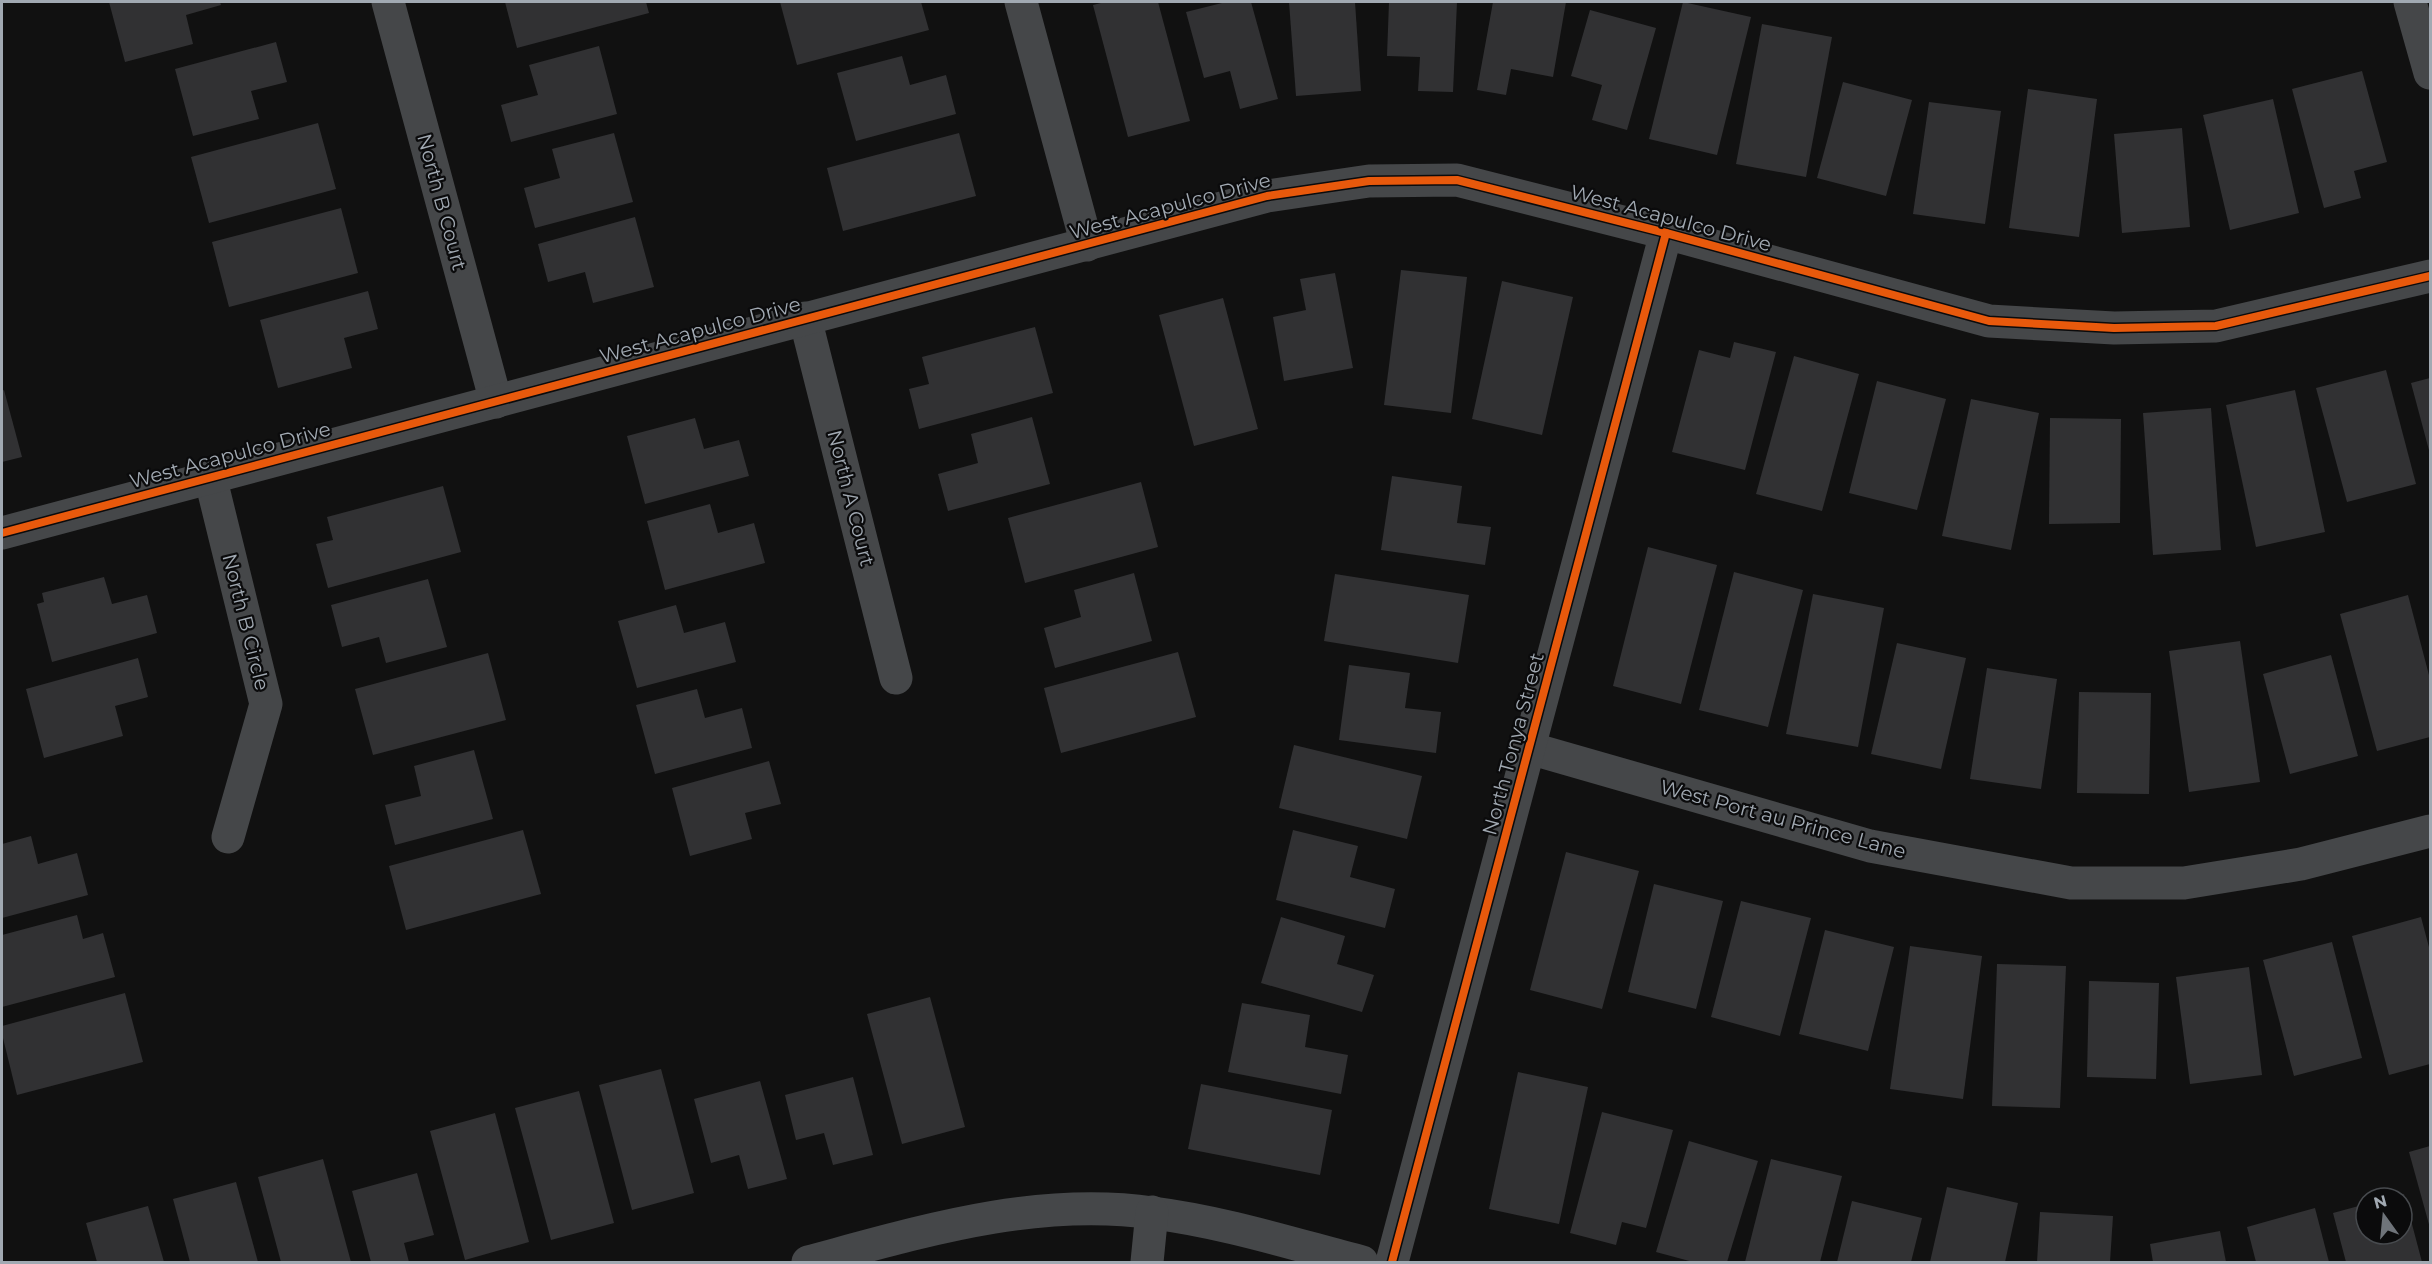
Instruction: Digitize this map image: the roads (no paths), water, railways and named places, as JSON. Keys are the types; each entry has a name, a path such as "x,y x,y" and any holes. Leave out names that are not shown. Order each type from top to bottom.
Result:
{"street":[{"name":"North B Court","path":"388,2 496,402"},
{"path":"1021,2 1087,245"},
{"path":"2410,2 2430,73"},
{"name":"West Acapulco Drive","path":"2,533 1267,196 1369,181 1456,180 1666,233 1989,321 2114,328 2216,326 2430,276"},
{"name":"North Tonya Street","path":"1392,1263 1666,233"},
{"name":"North A Court","path":"805,318 896,678"},
{"name":"North B Circle","path":"210,476 266,704 228,837"},
{"name":"West Port au Prince Lane","path":"1529,748 1870,846 2070,883 2184,883 2301,864 2430,831"},
{"path":"808,1263 980,1218 1046,1211 1102,1209 1152,1212 1216,1223 1362,1263"},
{"path":"1147,1263 1152,1212"}]}
